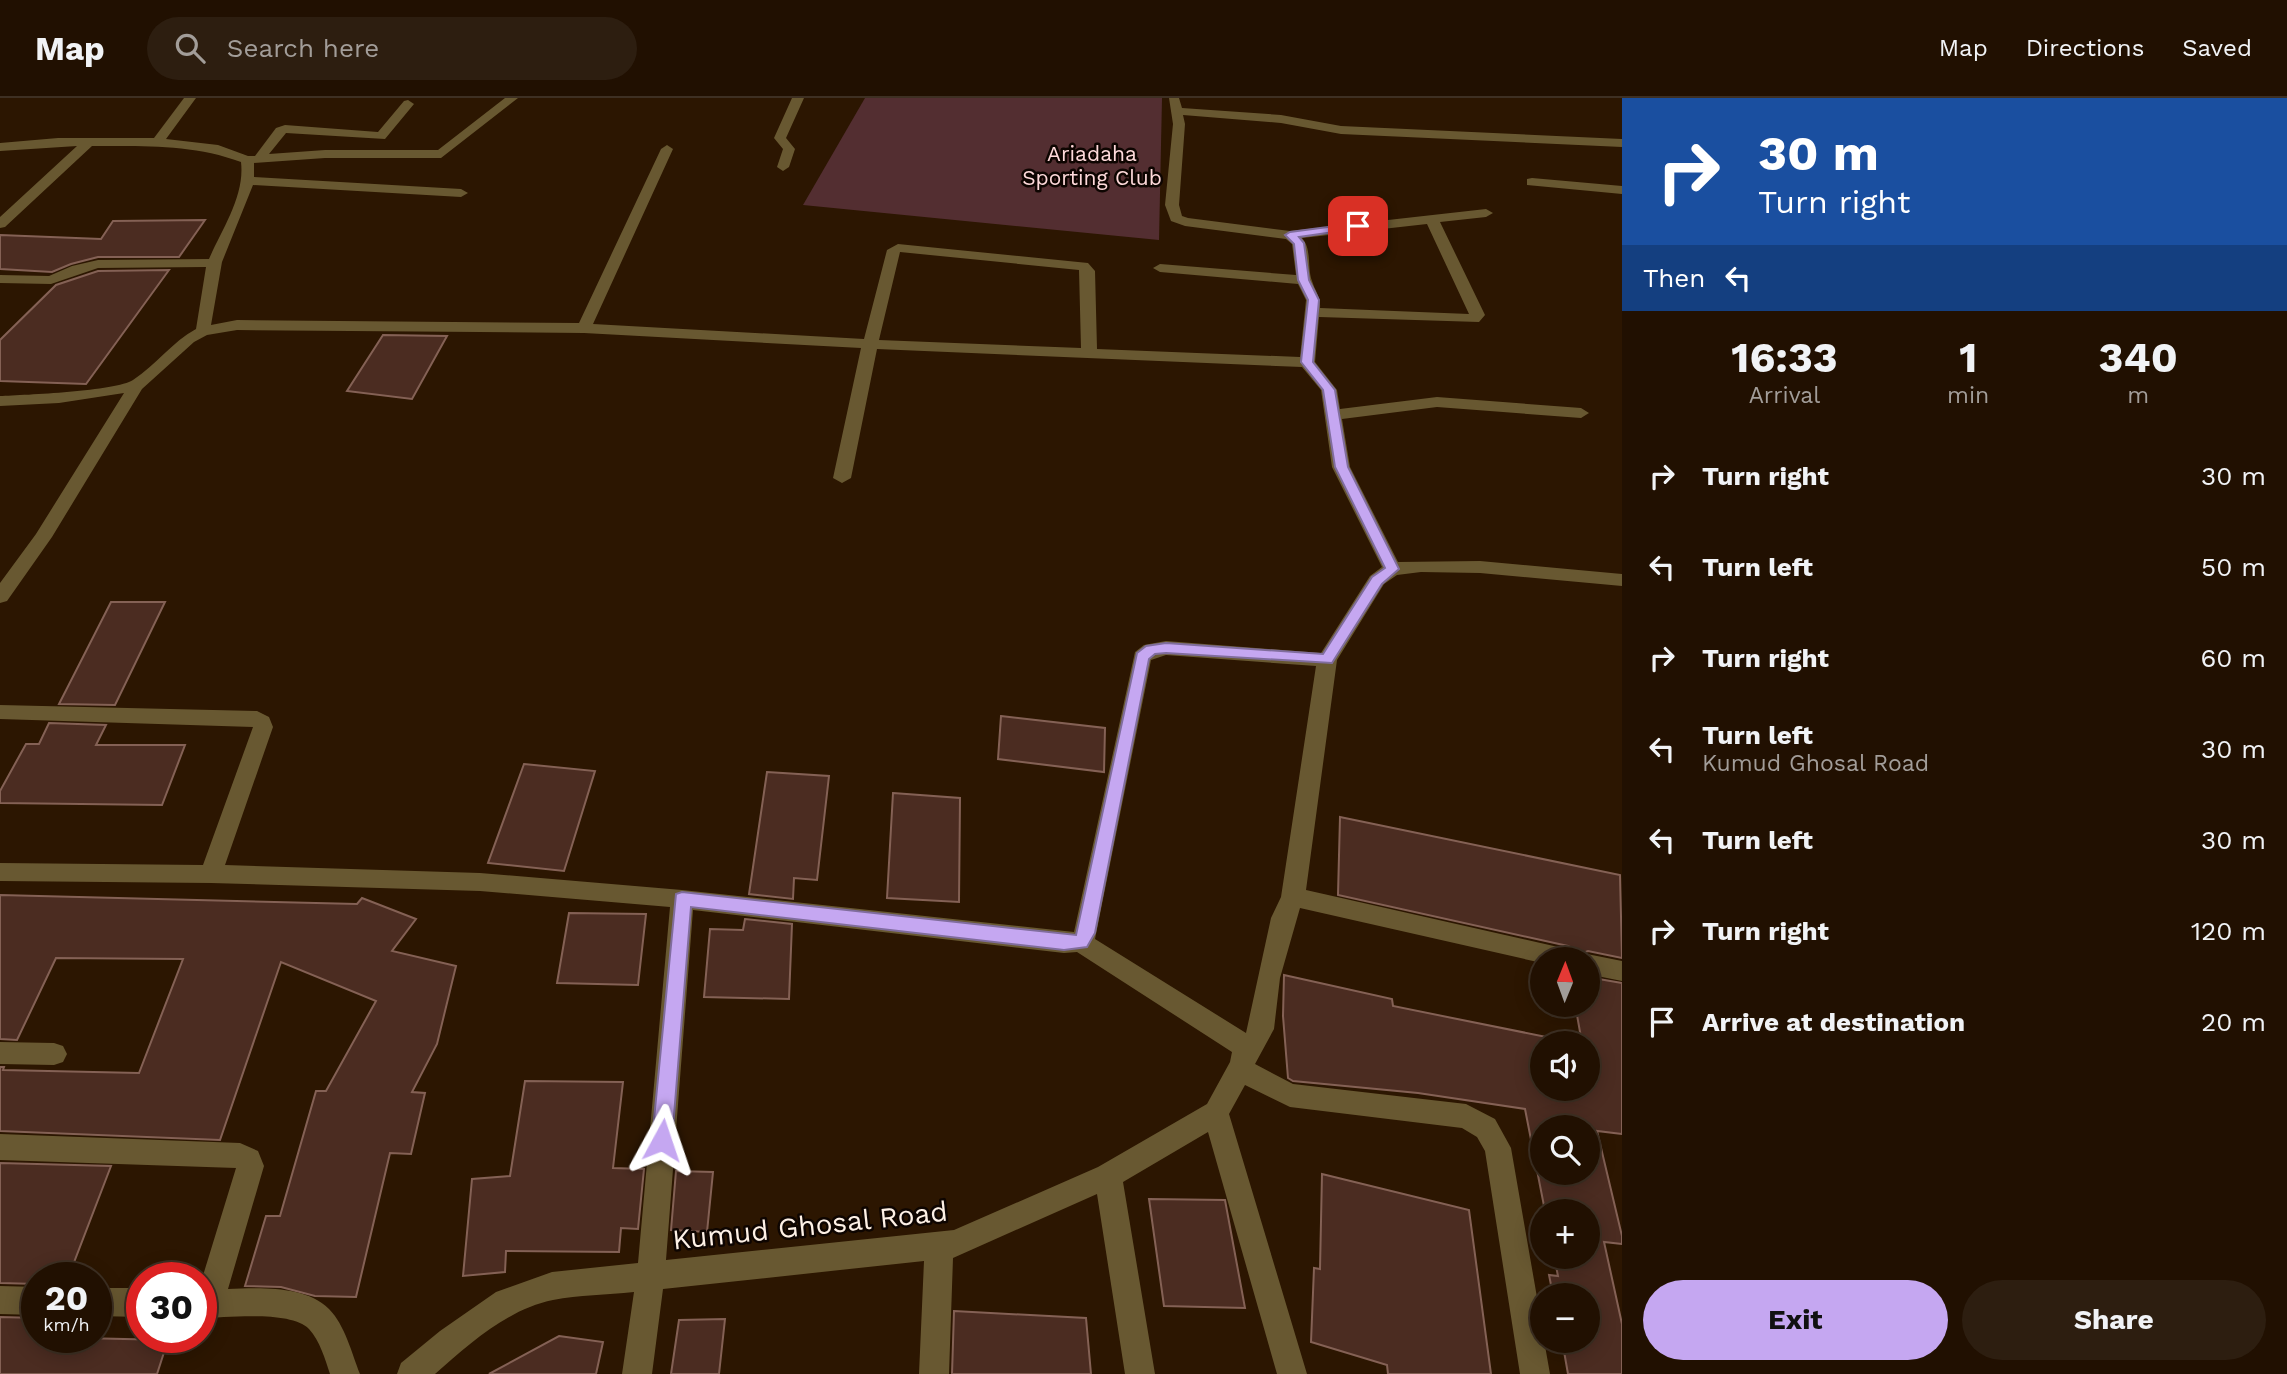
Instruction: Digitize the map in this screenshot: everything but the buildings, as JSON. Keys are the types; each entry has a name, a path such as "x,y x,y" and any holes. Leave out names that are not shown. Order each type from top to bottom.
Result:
{"street":[{"path":"158,142 190,98"},
{"path":"0,147 89,142 158,142 218,149 253,159 325,153 441,154 512,98"},
{"path":"783,167 789,149 780,138 797,98"},
{"path":"203,331 215,263 248,181 253,159 280,131 285,130 381,136 408,104"},
{"path":"1486,214 1290,235 1185,222 1176,218 1172,205 1179,124 1175,105 1282,118 1341,130 1622,143"},
{"path":"0,224 89,142"},
{"path":"583,328 667,149"},
{"path":"248,181 461,194"},
{"path":"1532,182 1622,190"},
{"path":"1313,312 1477,316 1432,219"},
{"path":"1290,235 1299,243 1304,280 1313,300 1307,362 1329,390 1341,467 1392,569 1421,566 1480,567 1622,580"},
{"path":"842,478 870,344 894,250 904,247 1083,266 1088,271 1089,352"},
{"path":"0,279 51,280 78,268 99,264 215,263"},
{"path":"1160,268 1304,280"},
{"path":"3,588 69,496 135,386 189,339 203,331 237,326 583,328 870,344 1307,362"},
{"path":"0,401 59,398 135,386"},
{"path":"1334,415 1437,402 1581,413"},
{"name":"Kumud Ghosal Road","path":"412,1374 450,1341 506,1302 551,1286 955,1244 1108,1176 1216,1113 1261,1029 1268,978 1283,918 1293,897 1327,660 1377,580 1392,569"},
{"path":"1081,942 1086,933 1142,657 1151,650 1166,648 1327,660"},
{"path":"0,712 257,719 262,722 263,727 211,874"},
{"path":"0,872 211,874 480,882 682,899 1064,943 1081,942 1246,1047 1241,1070 1290,1095 1466,1116 1486,1128 1498,1148 1535,1374"},
{"path":"1293,897 1530,951"},
{"path":"637,1374 651,1274 682,899"},
{"path":"1600,967 1622,971"},
{"path":"0,1053 54,1054"},
{"path":"1216,1113 1293,1374"},
{"path":"0,1147 240,1156 248,1160 250,1166 217,1267"},
{"path":"1108,1176 1140,1374"},
{"path":"934,1374 939,1246"},
{"path":"0,1300 21,1301"},
{"path":"217,1304 290,1306 307,1309 327,1331 345,1374"}],"green space":[{"name":"Ariadaha Sporting Club","path":"865,98 1162,98 1159,240 803,205"}],"route":[{"path":"662,1140 682,899 1064,943 1081,942 1086,933 1142,657 1151,650 1166,648 1327,660 1377,580 1392,569 1341,467 1329,390 1307,362 1313,300 1304,280 1299,243 1290,235 1358,226"}]}
